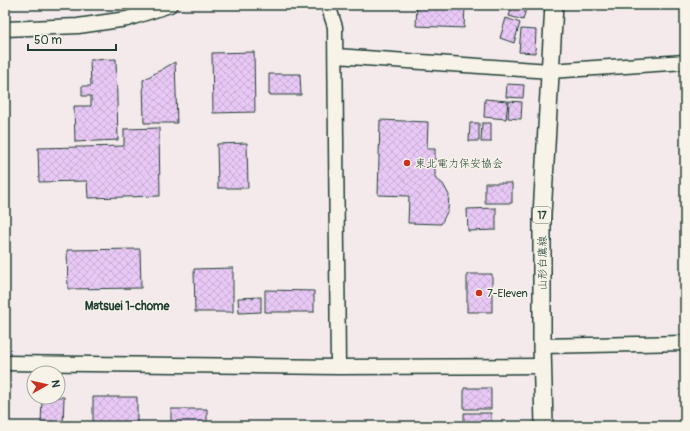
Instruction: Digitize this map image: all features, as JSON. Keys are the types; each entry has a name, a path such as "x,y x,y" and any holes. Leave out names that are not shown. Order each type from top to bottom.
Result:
{"main road":[{"name":"山形白鷹線","path":"544,426 542,346 542,215 554,5"}],"street":[{"path":"5,29 78,26 127,12 170,5"},
{"path":"328,5 335,27 336,56 338,367"},
{"path":"336,56 550,71 685,62"},
{"path":"542,346 685,343"},
{"path":"5,363 338,367 543,366"}],"building":[{"path":"417,5 465,5 464,28 416,26"},
{"path":"513,5 527,5 523,20 509,16"},
{"path":"506,18 520,23 514,43 500,38"},
{"path":"521,29 536,30 535,53 519,52"},
{"path":"254,52 255,112 213,113 212,53"},
{"path":"116,59 118,140 75,142 74,106 91,106 91,96 82,96 82,86 91,86 90,60"},
{"path":"175,62 177,123 144,123 143,80"},
{"path":"269,74 300,74 301,95 269,95"},
{"path":"507,84 524,85 523,98 506,97"},
{"path":"485,99 508,101 506,119 484,117"},
{"path":"509,101 522,102 521,119 508,118"},
{"name":"東北電力保安協会","path":"380,120 428,122 427,149 435,149 435,178 443,184 449,195 448,210 441,224 408,223 409,196 378,195"},
{"path":"470,123 479,123 479,141 469,141"},
{"path":"482,123 491,123 491,142 481,142"},
{"path":"159,128 160,196 88,198 87,181 39,182 38,148 124,146 124,129"},
{"path":"247,143 248,188 218,188 217,144"},
{"path":"485,183 512,183 512,203 485,203"},
{"path":"496,208 496,230 468,231 467,209"},
{"path":"140,249 141,288 68,289 67,250"},
{"path":"233,268 233,312 195,312 194,269"},
{"name":"7-Eleven","path":"467,274 492,274 492,312 467,312"},
{"path":"265,290 314,291 314,312 265,312"},
{"path":"261,297 261,312 239,313 238,298"},
{"path":"464,388 491,388 491,409 464,409"},
{"path":"93,397 137,397 137,426 93,426"},
{"path":"42,405 64,405 63,426 41,426"},
{"path":"171,409 207,409 207,426 171,426"},
{"path":"464,413 491,413 491,426 464,426"}],"place":[{"name":"東北電力保安協会","path":"407,163"},
{"name":"7-Eleven","path":"479,293"}],"district":[{"name":"Matsuei 1-chome","path":"127,306"}]}
